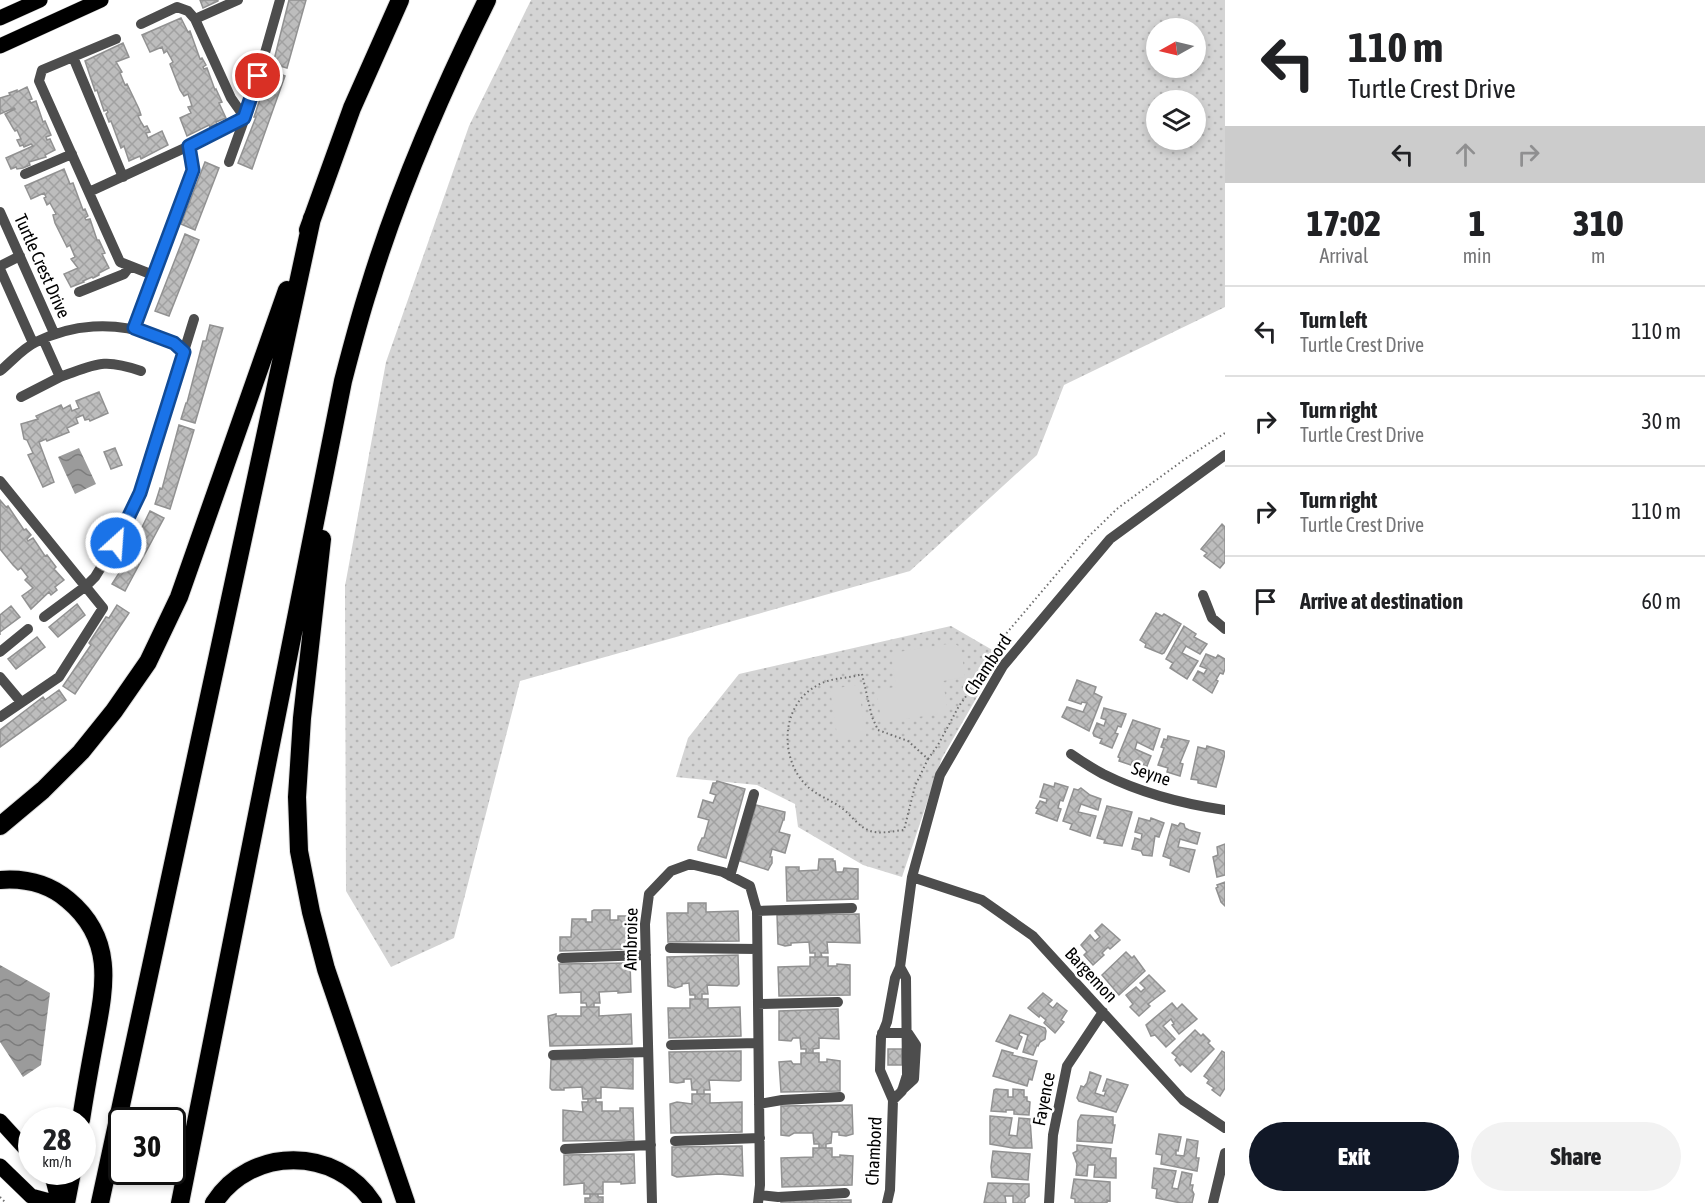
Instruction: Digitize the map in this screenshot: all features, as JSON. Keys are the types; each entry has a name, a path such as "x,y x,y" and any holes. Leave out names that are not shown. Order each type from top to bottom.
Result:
{"highway":[{"path":"0,826 36,796 81,752 114,711 148,662 179,597 352,108 400,0"},
{"path":"182,1194 335,417 369,287 402,192 449,76 487,0"},
{"path":"100,1203 312,218"},
{"path":"335,417 302,718 297,797 299,851 311,912 326,969 406,1203"},
{"path":"0,880 20,879 34,882 60,893 82,912 93,928 100,946 104,964 103,998 83,1107"},
{"path":"216,1200 235,1179 262,1165 291,1159 322,1164 351,1179 373,1203"},
{"path":"66,1203 69,1185"}],"main road":[{"path":"0,18 40,0"},
{"path":"0,46 101,0"},
{"path":"0,1121 18,1141"},
{"path":"0,1166 31,1196 58,1203 54,1185"}],"street":[{"path":"195,19 238,0"},
{"path":"229,162 253,95 280,0"},
{"path":"141,24 177,7 188,11 195,19 231,98 244,118"},
{"path":"116,39 42,70 39,81 120,262 153,275"},
{"path":"73,57 123,177"},
{"path":"89,192 244,118"},
{"path":"134,328 193,170 189,146"},
{"path":"25,174 72,154"},
{"name":"Turtle Crest Drive","path":"0,212 54,333"},
{"path":"20,256 0,268 38,341 60,377"},
{"name":"Turtle Crest Drive","path":"79,292 124,274 130,266"},
{"path":"44,617 95,577 116,543 140,493 194,320"},
{"name":"Turtle Crest Drive","path":"0,371 38,341 54,333 109,325 134,328 174,343 184,352"},
{"path":"21,397 60,377 96,364 108,362 141,371"},
{"name":"Chambord","path":"887,1203 890,1190 893,1100 880,1070 882,1034 887,1022 895,978 900,967 912,877 940,775 1003,666 1110,538 1225,455"},
{"path":"0,481 103,608 59,677 0,717"},
{"path":"1203,596 1212,618 1225,629"},
{"path":"0,652 28,629"},
{"path":"0,677 21,702"},
{"name":"Seyne","path":"1071,754 1103,774 1140,789 1188,804 1225,810"},
{"path":"730,876 754,794"},
{"name":"Ambroise","path":"652,1203 645,924 649,894 670,871 690,864 730,876 750,886 757,911 760,1138 758,1199"},
{"name":"Bargemon","path":"912,877 982,900 1033,936 1183,1101 1225,1128"},
{"path":"757,911 852,908"},
{"path":"670,948 757,949"},
{"path":"562,958 646,955"},
{"name":"Chambord","path":"893,1100 902,1091 907,1075 906,978 900,967"},
{"path":"758,1004 838,1002"},
{"name":"Fayence","path":"1049,1203 1053,1135 1067,1066 1103,1012"},
{"path":"882,1034 908,1033"},
{"path":"671,1045 758,1043"},
{"path":"553,1054 648,1052"},
{"path":"759,1104 782,1100 840,1097"},
{"path":"675,1141 760,1138"},
{"path":"565,1149 651,1145"},
{"path":"1213,1203 1225,1153"},
{"path":"758,1199 845,1193"}],"path":[{"path":"862,674 872,717 878,730 908,741 928,759 915,786 904,830 877,832 868,830 845,811 807,786 792,765 787,735 792,713 802,698 817,685 862,674"},
{"path":"0,1197 6,1203"}],"shaded area":[{"path":"531,0 1225,0 1225,307 1064,385 1037,455 910,571 520,681 454,938 391,967 346,891 345,586 386,362 469,126"},
{"path":"951,626 1001,655 942,758 902,877 863,865 798,827 795,804 757,785 676,777 688,738 739,674"},
{"path":"954,643 961,648 965,677 943,681 947,707 943,713 887,722 881,718 877,695 881,689 896,687 892,660 898,652"},
{"path":"858,685 866,736 838,741 830,689"}],"water":[{"path":"79,448 96,484 75,494 58,457"},
{"path":"0,965 50,993 41,1065 23,1077 0,1042"}],"building":[{"path":"200,0 218,0 218,1 203,8"},
{"path":"289,0 306,0 287,68 273,64"},
{"path":"181,18 188,32 190,31 200,59 202,58 206,65 203,67 207,68 222,102 219,103 226,118 187,136 180,118 191,113 188,107 192,106 188,94 184,96 180,90 170,64 173,62 167,51 164,53 162,47 150,52 142,35"},
{"path":"123,43 129,57 116,62 122,72 120,73 125,85 127,84 139,109 141,115 138,116 150,132 146,133 148,138 162,131 168,145 141,159 140,156 129,161 124,146 121,148 111,121 109,122 106,114 108,112 104,111 97,90 95,91 85,61"},
{"path":"273,71 285,76 252,169 238,163 256,117 254,117 264,87 267,88"},
{"path":"27,87 32,99 29,100 31,103 36,101 43,122 45,121 51,135 46,137 47,140 50,139 55,150 45,155 46,157 29,162 30,165 11,169 6,158 33,146 31,144 20,146 17,140 21,139 17,130 15,131 5,114 15,109 0,114 0,98"},
{"path":"205,162 219,168 195,230 181,224"},
{"path":"64,169 70,184 73,183 83,210 85,209 88,216 86,220 90,219 109,268 71,287 64,274 78,268 71,259 75,257 70,245 67,247 55,223 53,215 56,214 50,203 47,205 44,193 31,199 25,186"},
{"path":"185,234 199,240 169,316 155,311"},
{"path":"210,325 223,328 195,423 181,419 203,341 206,341"},
{"path":"99,392 108,413 90,421 85,420 83,415 76,418 78,423 67,428 69,432 39,442 54,482 43,487 28,455 33,453 27,440 24,439 21,424 38,419 36,416 61,405 63,409 70,405 72,411 79,408 76,401"},
{"path":"179,425 194,430 170,509 155,504 160,488 162,489"},
{"path":"115,448 122,465 111,469 104,452"},
{"path":"0,500 6,507 8,506 24,530 26,529 31,535 28,541 33,538 64,580 55,587 57,590 51,595 49,592 31,609 22,596 33,588 25,580 28,577 21,568 18,570 13,565 0,549"},
{"path":"150,511 164,518 125,591 112,584"},
{"path":"1222,524 1225,527 1225,562 1220,568 1204,556 1207,553 1201,549"},
{"path":"77,604 85,615 58,637 49,627"},
{"path":"117,605 129,613 75,694 63,686 91,645 89,643 106,617 109,618"},
{"path":"11,606 20,617 0,632 0,615"},
{"path":"1156,613 1162,616 1164,614 1181,624 1162,654 1145,647 1146,644 1140,640"},
{"path":"1184,626 1196,634 1194,637 1207,644 1200,654 1186,646 1182,653 1198,661 1187,679 1170,668 1173,663 1166,659"},
{"path":"37,637 45,647 16,669 8,659"},
{"path":"1206,654 1216,658 1218,655 1225,659 1225,669 1216,680 1218,681 1212,693 1193,680 1198,671 1204,674 1207,669 1200,666"},
{"path":"1077,680 1096,687 1094,693 1102,697 1089,731 1062,717 1067,707 1083,712 1087,703 1082,702 1081,704 1069,700"},
{"path":"59,690 66,700 0,747 0,730 43,697 45,700"},
{"path":"1104,708 1126,714 1121,727 1118,726 1115,733 1118,734 1112,748 1100,743 1102,739 1094,736 1093,733 1097,723 1104,726 1106,720 1101,718"},
{"path":"1133,720 1160,729 1153,750 1137,742 1135,749 1151,756 1147,766 1132,762 1131,765 1119,761 1118,757"},
{"path":"1168,736 1189,741 1180,763 1183,764 1180,776 1167,772 1168,768 1158,765 1164,748 1161,747"},
{"path":"1207,746 1224,751 1225,754 1216,787 1191,779 1198,747 1206,749"},
{"path":"717,781 745,789 726,858 698,850 709,820 698,817 703,800 713,803 716,795 710,793 713,783"},
{"path":"1055,783 1068,787 1063,801 1060,800 1058,808 1061,809 1057,821 1036,813 1040,801 1046,803 1047,799 1040,797 1044,784 1054,787"},
{"path":"1081,788 1101,799 1098,810 1081,804 1078,812 1096,816 1090,836 1070,829 1072,824 1063,821 1074,789"},
{"path":"756,805 785,812 779,832 790,835 785,853 772,849 770,857 772,857 772,863 768,870 740,861"},
{"path":"1107,806 1132,812 1122,846 1104,843 1105,840 1097,838"},
{"path":"1139,818 1150,821 1151,818 1164,823 1159,837 1155,836 1152,856 1143,855 1141,851 1132,849 1135,838 1141,840 1142,834 1135,832"},
{"path":"1180,823 1189,830 1200,833 1197,844 1180,839 1178,847 1195,850 1189,872 1170,865 1171,859 1163,856 1172,824 1178,826"},
{"path":"1225,844 1225,875 1217,877 1213,857 1218,855 1217,847"},
{"path":"819,859 833,859 836,872 843,872 844,868 858,869 858,899 787,901 786,867 799,867 799,871 818,870"},
{"path":"1225,882 1225,906 1216,888 1217,885"},
{"path":"688,903 706,903 706,912 738,911 739,941 668,942 667,913 688,913"},
{"path":"610,910 610,920 618,920 618,916 629,916 631,949 560,951 560,937 571,937 572,919 586,919 586,922 592,922 592,911"},
{"path":"859,914 860,943 827,942 828,953 821,953 822,957 815,957 815,953 810,953 809,942 791,943 785,946 778,944 777,915"},
{"path":"1102,924 1120,940 1110,949 1108,947 1102,953 1104,955 1093,965 1084,955 1087,952 1081,945 1090,935 1095,941 1100,937 1095,931"},
{"path":"1126,952 1132,958 1134,956 1145,971 1119,995 1102,975"},
{"path":"738,955 739,984 737,986 707,985 708,994 702,994 702,999 695,999 695,995 690,995 689,983 675,988 668,986 667,957"},
{"path":"810,957 828,957 828,966 850,965 850,995 779,996 778,967 810,966"},
{"path":"630,963 631,992 599,992 600,1003 594,1003 594,1007 587,1007 586,1003 581,1003 581,992 560,993 559,964"},
{"path":"1149,975 1165,991 1148,1004 1150,1006 1139,1016 1130,1007 1133,1004 1126,995 1136,987 1141,992 1145,988 1140,983"},
{"path":"1043,993 1052,1000 1048,1004 1053,1008 1057,1003 1067,1011 1061,1020 1064,1022 1055,1033 1044,1023 1046,1020 1028,1008"},
{"path":"690,999 708,999 708,1008 740,1007 741,1036 669,1038 668,1008 690,1008"},
{"path":"1172,1003 1177,1009 1182,1004 1197,1019 1179,1034 1172,1025 1174,1024 1171,1019 1163,1026 1175,1039 1166,1047 1155,1035 1151,1036 1146,1025"},
{"path":"581,1007 599,1007 599,1016 631,1014 632,1044 550,1046 548,1016 556,1014 556,1016 581,1016"},
{"path":"838,1009 839,1039 819,1038 819,1048 813,1049 813,1053 806,1053 806,1049 801,1049 800,1038 793,1038 791,1041 779,1040 779,1011"},
{"path":"1010,1015 1045,1028 1045,1039 1037,1045 1033,1055 1023,1052 1028,1035 1020,1032 1019,1035 1022,1037 1017,1049 996,1041"},
{"path":"1195,1030 1210,1041 1208,1043 1214,1049 1191,1072 1182,1064 1180,1066 1175,1060 1177,1057 1172,1053"},
{"path":"888,1049 902,1049 902,1065 888,1065"},
{"path":"1002,1050 1037,1061 1032,1080 1029,1079 1027,1086 993,1076"},
{"path":"741,1051 741,1080 739,1081 709,1080 710,1090 704,1090 704,1094 697,1094 697,1090 692,1090 691,1079 684,1079 684,1082 677,1083 670,1082 669,1052"},
{"path":"1222,1051 1225,1053 1225,1088 1220,1096 1212,1090 1214,1088 1207,1083 1209,1080 1204,1076"},
{"path":"801,1053 819,1053 819,1062 827,1062 827,1059 840,1061 840,1091 781,1092 779,1062 791,1061 793,1064 801,1064"},
{"path":"633,1059 633,1089 601,1087 601,1098 583,1099 582,1087 564,1088 564,1090 550,1088 551,1060"},
{"path":"1090,1072 1101,1076 1095,1093 1104,1096 1106,1091 1103,1091 1107,1079 1128,1085 1116,1112 1079,1101 1077,1098 1081,1086 1084,1087 1087,1083"},
{"path":"996,1089 1008,1090 1008,1097 1013,1097 1013,1089 1024,1090 1024,1097 1027,1097 1027,1101 1030,1102 1029,1115 1014,1114 1014,1110 991,1111"},
{"path":"692,1094 710,1094 710,1103 742,1102 742,1132 671,1133 670,1104 677,1102 692,1104"},
{"path":"596,1098 596,1102 602,1102 602,1111 633,1108 634,1140 563,1141 563,1110 583,1112 582,1102"},
{"path":"852,1105 853,1134 846,1136 839,1135 839,1132 832,1132 831,1143 826,1144 826,1148 819,1148 819,1144 814,1144 813,1133 781,1135 781,1106"},
{"path":"1081,1115 1113,1117 1113,1125 1115,1125 1112,1143 1077,1141 1078,1121"},
{"path":"990,1116 1012,1118 1009,1135 1017,1136 1019,1118 1030,1119 1032,1148 1013,1148 990,1144"},
{"path":"1159,1134 1181,1137 1176,1155 1184,1156 1187,1139 1198,1141 1197,1171 1161,1164 1162,1155 1156,1154"},
{"path":"1077,1145 1111,1149 1110,1158 1116,1158 1116,1178 1094,1177 1095,1165 1088,1165 1087,1176 1076,1175 1077,1164 1073,1153 1077,1151"},
{"path":"742,1146 743,1176 719,1174 677,1177 672,1175 672,1147"},
{"path":"813,1148 832,1148 832,1157 853,1156 852,1185 782,1187 781,1158 813,1157"},
{"path":"993,1151 1030,1154 1028,1180 992,1177"},
{"path":"634,1154 635,1183 603,1182 603,1194 584,1194 584,1183 564,1185 564,1155"},
{"path":"1154,1168 1176,1171 1172,1188 1178,1189 1182,1172 1192,1174 1190,1185 1193,1185 1194,1194 1192,1203 1156,1198 1157,1189 1152,1188"},
{"path":"1074,1179 1110,1182 1110,1201 1107,1200 1107,1203 1075,1203 1075,1199 1071,1198"},
{"path":"988,1183 1029,1184 1029,1196 1025,1199 1025,1203 1013,1203 1013,1196 1005,1196 1006,1203 984,1203"},
{"path":"590,1194 603,1197 603,1203 585,1203 585,1198 590,1198"},
{"path":"851,1200 851,1203 781,1203 781,1201"}],"route":[{"path":"116,543 140,493 184,352 174,343 134,328 193,170 189,146 244,118 258,76"}]}
